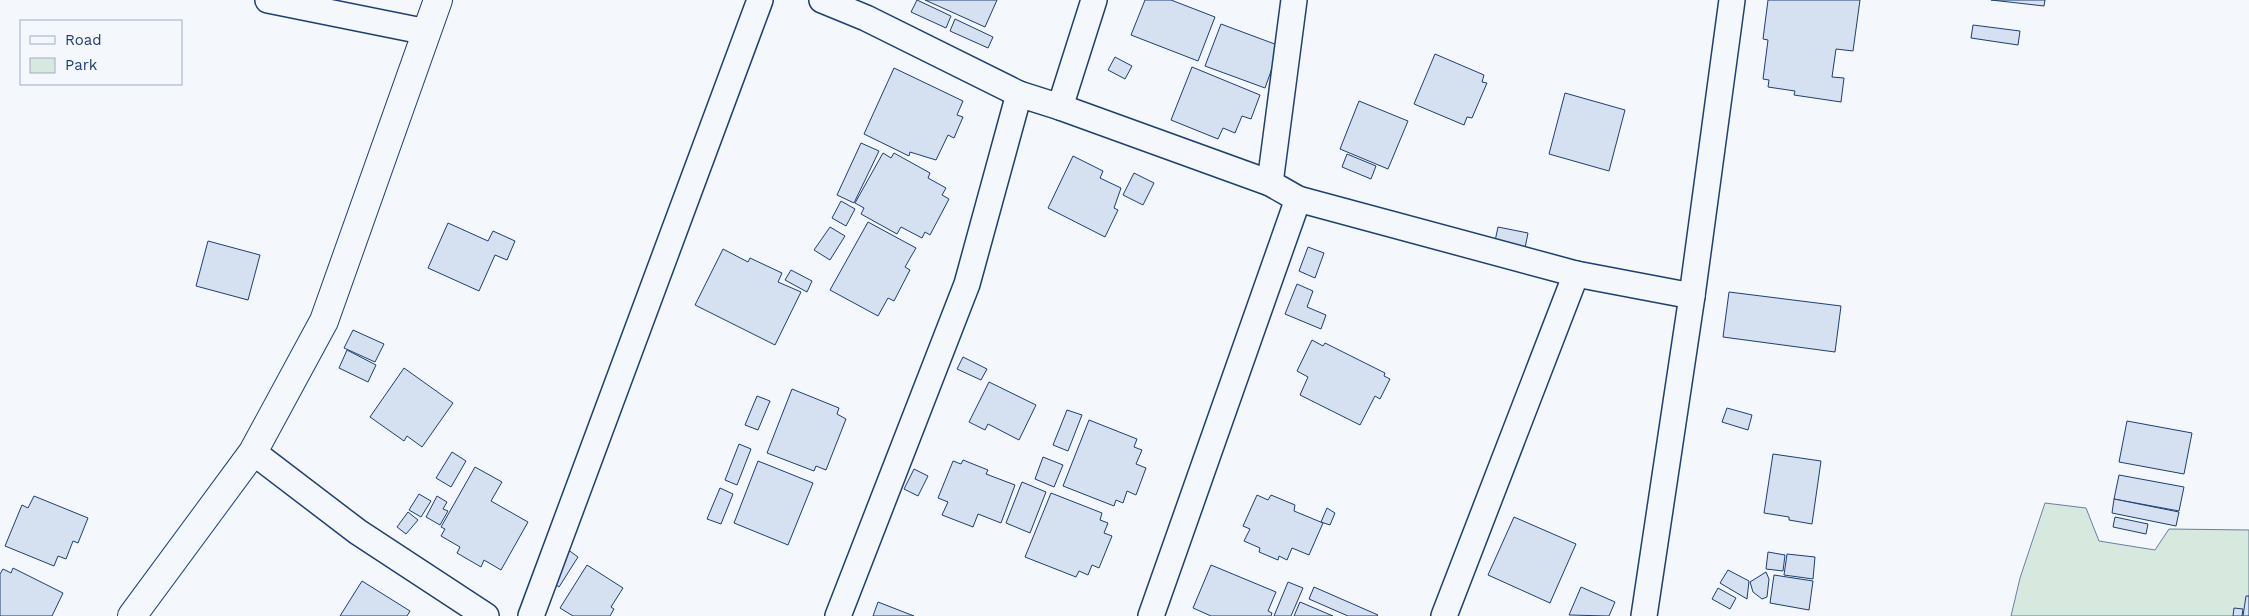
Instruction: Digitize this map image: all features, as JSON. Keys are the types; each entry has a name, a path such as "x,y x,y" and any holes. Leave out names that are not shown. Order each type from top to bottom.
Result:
{"street":[{"path":"268,0 427,32"},
{"path":"132,616 253,452 324,321 438,0"},
{"path":"531,616 760,0"},
{"path":"822,0 869,9 1019,94 1270,182 1298,200 1576,274 1692,296"},
{"path":"1060,107 1094,0"},
{"path":"1270,182 1294,0"},
{"path":"1644,616 1692,296 1732,0"},
{"path":"838,616 968,284 1019,94"},
{"path":"1151,616 1298,200"},
{"path":"1444,616 1576,274"},
{"path":"253,452 358,532 486,616"}],"green space":[{"path":"2045,503 2086,508 2099,541 2155,550 2169,529 2249,530 2249,616 2011,616 2020,578"}],"building":[{"path":"917,0 951,16 946,28 911,12"},
{"path":"925,0 997,0 985,27"},
{"path":"1145,0 1171,0 1215,17 1198,61 1131,35"},
{"path":"1768,0 1860,0 1853,51 1836,49 1832,77 1844,78 1841,102 1794,95 1795,91 1768,87 1769,80 1763,79 1768,40 1763,39"},
{"path":"1991,0 2045,0 2044,6"},
{"path":"955,19 993,37 988,48 950,31"},
{"path":"1221,24 1280,46 1265,88 1205,66"},
{"path":"1973,25 2020,31 2018,45 1971,38"},
{"path":"1435,54 1484,75 1482,82 1487,83 1472,118 1467,117 1464,125 1414,104"},
{"path":"1115,57 1132,66 1125,79 1108,70"},
{"path":"1192,67 1260,95 1251,119 1242,116 1235,133 1223,128 1218,139 1171,120"},
{"path":"894,68 963,101 957,115 963,117 954,138 948,135 936,160 910,152 909,156 864,134"},
{"path":"1565,93 1625,110 1609,171 1549,154"},
{"path":"1359,101 1408,121 1388,169 1340,149"},
{"path":"861,143 879,151 854,203 837,195"},
{"path":"883,153 891,158 894,153 930,173 928,178 946,188 942,195 949,199 930,235 925,232 922,238 901,227 897,234 861,214 864,208 855,203"},
{"path":"1347,154 1376,166 1371,179 1342,167"},
{"path":"1073,156 1103,171 1100,178 1121,188 1114,208 1118,210 1105,237 1048,208"},
{"path":"1134,173 1154,183 1143,205 1123,195"},
{"path":"841,201 855,209 846,226 832,218"},
{"path":"868,222 916,248 905,267 910,270 894,301 888,298 878,316 830,290"},
{"path":"448,223 488,241 493,231 515,241 507,260 495,255 479,291 428,268"},
{"path":"830,227 845,236 830,260 814,250"},
{"path":"1498,227 1528,233 1525,248 1495,241"},
{"path":"208,241 260,255 248,300 196,286"},
{"path":"1308,247 1324,253 1315,278 1299,271"},
{"path":"723,249 748,262 750,258 782,273 778,282 801,292 775,345 695,305"},
{"path":"791,270 812,281 807,292 785,280"},
{"path":"1297,284 1313,291 1307,307 1326,315 1321,329 1285,314"},
{"path":"1729,292 1841,306 1835,352 1723,337"},
{"path":"353,330 384,344 375,362 344,348"},
{"path":"1312,340 1323,346 1325,343 1385,373 1384,376 1390,379 1380,399 1375,396 1360,425 1300,395 1308,377 1297,371"},
{"path":"347,350 376,365 368,382 339,368"},
{"path":"963,357 987,369 981,380 957,369"},
{"path":"404,368 453,403 422,447 407,436 404,441 370,417"},
{"path":"989,382 1036,405 1019,440 988,424 985,430 969,422"},
{"path":"792,389 839,408 837,414 846,419 826,470 816,466 814,471 767,453"},
{"path":"757,396 770,401 758,430 745,425"},
{"path":"1727,408 1752,415 1748,430 1722,422"},
{"path":"1067,410 1082,415 1068,451 1053,445"},
{"path":"1089,420 1137,439 1134,447 1142,450 1136,464 1146,468 1136,495 1127,491 1123,503 1116,500 1114,506 1063,486"},
{"path":"2127,421 2192,433 2184,474 2119,462"},
{"path":"739,444 751,449 737,485 725,480"},
{"path":"452,452 466,461 451,487 436,478"},
{"path":"1773,454 1821,461 1812,524 1789,520 1789,517 1764,513"},
{"path":"1043,457 1063,465 1054,487 1035,479"},
{"path":"963,460 988,470 986,474 1015,485 1001,523 978,514 973,527 942,515 948,502 938,498 953,461 961,464"},
{"path":"758,461 813,483 788,545 734,523"},
{"path":"475,467 502,482 491,501 528,522 501,570 484,560 481,567 457,553 460,547 441,536 445,529 441,527"},
{"path":"914,469 928,476 918,496 904,489"},
{"path":"2119,475 2184,487 2179,511 2114,499"},
{"path":"1022,482 1046,492 1030,533 1006,523"},
{"path":"720,488 733,494 721,524 707,519"},
{"path":"1051,493 1102,513 1100,520 1108,523 1104,533 1112,536 1099,568 1092,565 1088,575 1079,571 1076,577 1025,557"},
{"path":"419,494 431,501 421,517 409,510"},
{"path":"1257,495 1268,500 1271,495 1295,505 1294,511 1323,523 1309,555 1292,548 1287,560 1279,556 1278,560 1259,552 1260,548 1244,541 1250,529 1243,526"},
{"path":"34,496 88,518 78,543 73,541 66,559 58,556 54,566 5,546 22,505 28,508"},
{"path":"437,496 447,502 443,509 448,511 440,525 426,517"},
{"path":"2114,499 2179,512 2176,526 2112,513"},
{"path":"1327,508 1335,513 1330,525 1321,522"},
{"path":"408,512 418,520 406,534 397,527"},
{"path":"1514,517 1576,544 1550,603 1488,575"},
{"path":"2115,517 2148,524 2146,534 2113,527"},
{"path":"567,549 578,557 559,587 548,579"},
{"path":"1768,552 1785,555 1783,571 1766,569"},
{"path":"1787,554 1815,557 1813,579 1784,575"},
{"path":"587,565 623,588 611,607 614,609 610,616 573,616 560,608"},
{"path":"1211,565 1276,592 1268,611 1272,613 1271,616 1211,616 1193,608"},
{"path":"13,568 63,593 52,616 0,616 0,574 3,569 11,573"},
{"path":"1728,570 1749,581 1747,599 1720,583"},
{"path":"1766,572 1769,579 1767,597 1762,599 1753,592 1750,582"},
{"path":"1774,575 1813,581 1809,610 1770,603"},
{"path":"362,581 410,611 407,616 340,616"},
{"path":"1288,582 1303,588 1291,616 1274,616"},
{"path":"1314,587 1378,615 1348,616 1309,599"},
{"path":"1581,587 1615,602 1609,616 1569,615"},
{"path":"1718,588 1736,598 1730,609 1712,599"},
{"path":"2246,596 2249,596 2249,616 2243,616"},
{"path":"878,602 914,616 873,616"},
{"path":"1300,602 1333,616 1294,616"},
{"path":"2234,608 2243,609 2242,616 2233,616"}]}
